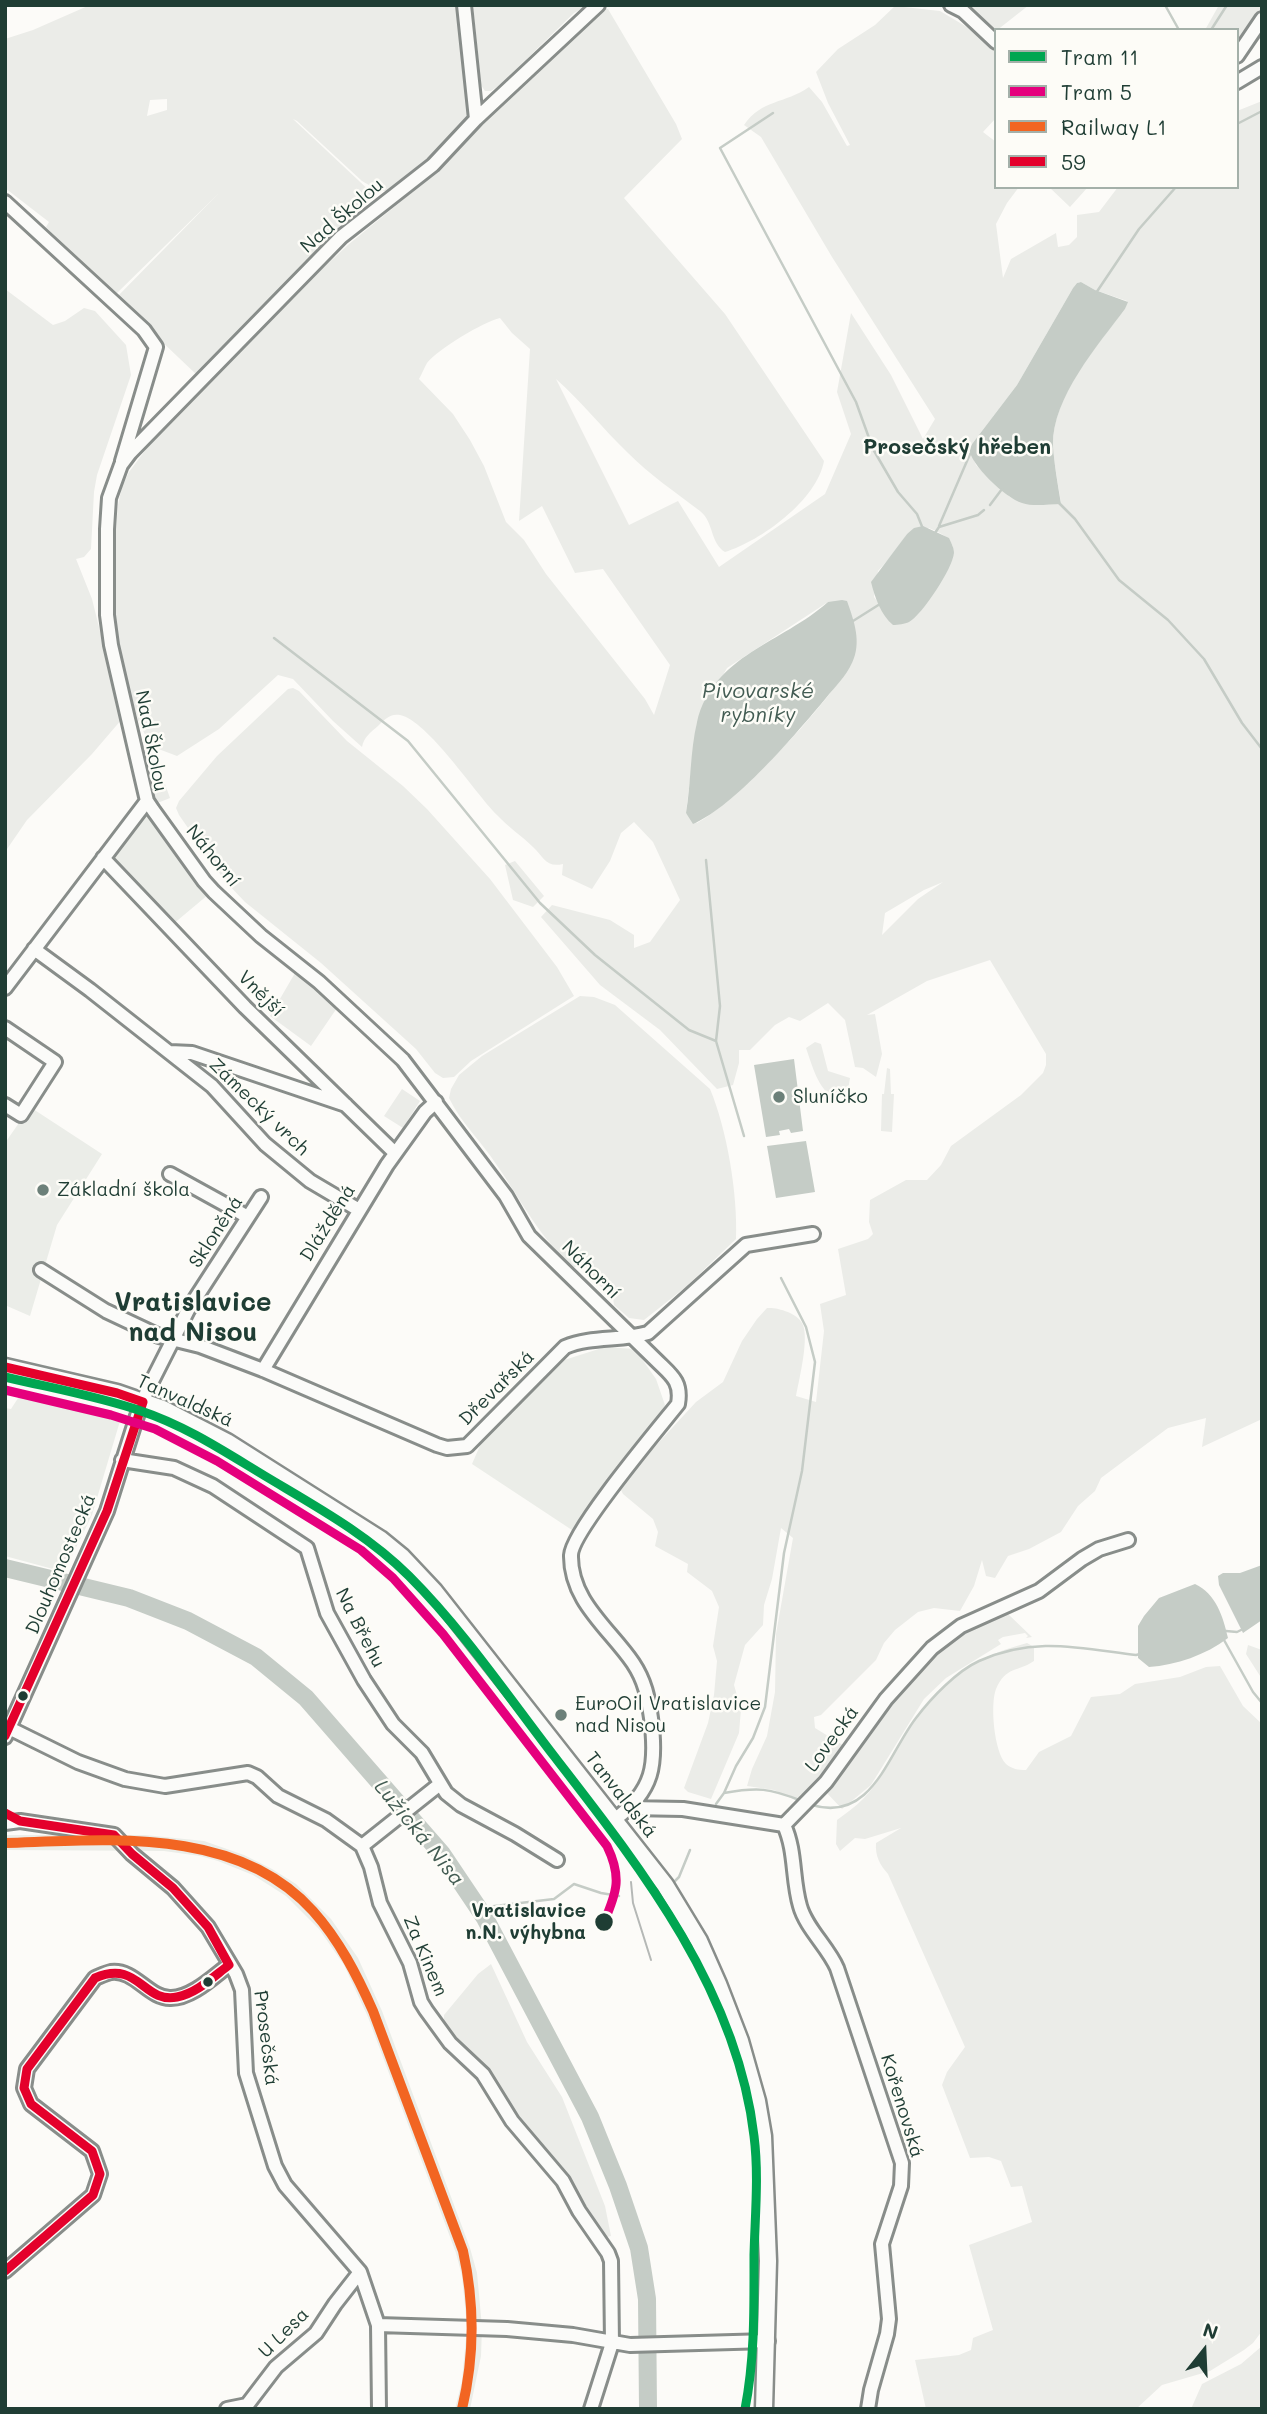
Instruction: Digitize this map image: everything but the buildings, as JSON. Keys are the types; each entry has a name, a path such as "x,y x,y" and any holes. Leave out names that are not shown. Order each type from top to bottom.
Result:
{"main road":[{"name":"Tanvaldská","path":"5,1367 117,1393 191,1423 227,1442 358,1523 402,1557 434,1591 665,1885 706,1954 740,2040 757,2101 763,2136 768,2261 768,2341 764,2409"}],"street":[{"path":"464,5 476,119"},
{"name":"Nad Školou","path":"121,465 341,237 433,165 476,119 598,5"},
{"path":"951,5 963,11 994,40"},
{"path":"1239,53 1262,19"},
{"path":"1239,81 1262,67"},
{"name":"Nad Školou","path":"5,202 144,330 156,347 109,498 107,519 107,615 111,645 147,801 6,984"},
{"name":"Náhorní","path":"147,801 214,892 261,936 319,982 403,1060 506,1196 529,1236 676,1381 680,1391 678,1404 589,1518 571,1552 573,1577 582,1597 598,1622 633,1663 647,1688 655,1759 644,1787 629,1808 614,1819"},
{"name":"Vnější","path":"103,858 245,1007 395,1153"},
{"name":"Zámecký vrch","path":"34,949 212,1086 265,1144 310,1181 359,1210"},
{"path":"5,1028 55,1062 21,1115 5,1105"},
{"name":"Zámecký vrch","path":"170,1052 192,1053 350,1107"},
{"name":"Dlážděná","path":"263,1370 395,1153 425,1112 436,1102"},
{"path":"170,1174 248,1217"},
{"name":"Skloněná","path":"172,1339 261,1197"},
{"name":"Dřevařská","path":"172,1339 200,1346 263,1370 437,1444 454,1448 467,1446 565,1348 579,1341 633,1338 648,1333 746,1245 813,1234"},
{"path":"41,1270 106,1311 159,1336 172,1339 143,1402"},
{"name":"Dlouhomostecká","path":"7,1733 107,1511 143,1402"},
{"name":"Na Břehu","path":"122,1460 174,1468 213,1486 307,1548 327,1614 393,1724 422,1753 446,1793 461,1805 557,1860"},
{"name":"Lovecká","path":"784,1825 825,1782 886,1699 932,1648 961,1626 1039,1591 1099,1549 1128,1540"},
{"path":"7,1733 125,1779 165,1786 248,1773 257,1777 278,1796 326,1820 362,1846 440,1784"},
{"path":"629,1808 683,1809 784,1825"},
{"path":"5,1813 20,1821"},
{"name":"Prosečská","path":"5,1823 20,1821 114,1835 132,1854 173,1888 208,1927 242,1990 246,2073 275,2166 285,2185 360,2272 378,2325 379,2409"},
{"name":"Kořenovská","path":"784,1825 792,1843 801,1908 830,1951 837,1968 902,2164 901,2186 882,2244 889,2319 868,2409"},
{"name":"Za Kinem","path":"362,1846 371,1867 380,1903 410,1963 421,2002 450,2043 482,2074 512,2121 563,2181 579,2211 608,2253 611,2261 612,2343 591,2409"},
{"path":"5,2271 93,2195 100,2174 92,2151 31,2104 24,2088 27,2069 95,1978 112,1972 128,1975 161,1996 171,1998 194,1989 229,1965"},
{"name":"U Lesa","path":"227,2409 247,2405 276,2367 316,2333 360,2272"},
{"path":"378,2325 507,2329 573,2335 630,2345 768,2341"}],"shaded area":[{"path":"90,5 458,5 470,112 457,134 392,191 379,191 362,181 293,119 374,195 199,377 116,298 219,193 115,295 79,264 46,227 49,222 5,188 5,39","holes":["167,99 167,110 147,116 150,100"]},
{"path":"473,5 588,5 574,13 501,84 491,91 485,91 481,85"},
{"path":"948,5 1029,5 994,30"},
{"path":"1219,5 1262,5 1239,43 1239,28 1206,28"},
{"path":"895,6 940,11 994,45 994,120 983,132 994,140 994,189 1018,189 996,224 1003,278 1011,259 1056,233 1058,247 1069,245 1077,237 1077,215 1099,212 1116,189 1239,189 1239,110 1262,101 1262,1419 1202,1447 1206,1418 1168,1428 1101,1478 1095,1491 1078,1506 1061,1532 1029,1549 1008,1556 995,1578 986,1576 982,1560 974,1586 960,1611 934,1608 918,1612 895,1630 884,1643 876,1660 821,1715 814,1717 815,1728 846,1747 815,1786 801,1799 795,1800 774,1790 747,1786 767,1736 775,1692 776,1634 793,1538 781,1528 772,1579 764,1605 763,1625 745,1645 734,1685 741,1709 739,1733 711,1799 688,1792 684,1788 708,1723 714,1695 717,1661 713,1646 719,1607 712,1591 687,1572 688,1564 655,1546 658,1532 653,1519 623,1494 621,1490 624,1480 696,1402 723,1382 742,1341 767,1308 786,1311 802,1323 805,1338 796,1396 816,1402 824,1331 820,1304 846,1295 838,1249 868,1239 873,1234 869,1222 870,1200 906,1180 927,1180 941,1165 951,1146 1021,1095 1043,1073 1046,1054 990,960 927,981 867,1015 875,1014 882,1054 876,1077 863,1068 855,1067 845,1020 828,1003 800,1021 789,1017 775,1025 750,1050 739,1050 739,1063 733,1085 717,1089 660,1030 600,985 541,917 552,905 610,920 634,935 634,948 650,942 680,900 653,842 634,822 621,833 610,861 592,889 562,875 563,864 546,861 501,819 437,743 411,720 400,715 388,717 368,735 362,747 293,679 278,675 219,729 177,756 156,748 148,741 138,720 126,676 113,616 113,565 122,486 150,444 296,293 349,244 432,176 544,61 604,9 608,9 676,124 682,139 624,198 725,314 824,461 811,490 785,517 755,539 725,552 720,548 708,521 700,511 636,461 556,379 629,525 678,501 719,567 825,494 851,434 837,392 851,313 891,375 923,439 935,419 832,257 761,137 744,125 758,110 809,87 822,102 847,146 850,145 828,103 816,72 838,49 875,25","holes":["1081,282 1127,301 1125,309 1078,372 1060,409 1053,445 1061,503 1010,497 976,465 969,448 1017,385 1073,288","500,318 530,349 519,521 542,506 575,573 603,569 670,665 654,715 645,699 546,574 524,540 506,522 484,466 470,440 453,414 419,379 433,357 461,337","929,528 951,542 953,559 880,605 874,597 878,571 907,534","828,602 852,663 814,713 785,745 724,803 697,823 686,813 697,722 727,668","943,882 918,899 882,935 885,913"]},
{"path":"1051,189 1086,189 1070,207"},
{"path":"5,289 53,325 65,321 84,308 95,311 126,345 131,375 97,475 91,549 84,557 76,559 92,599 122,719 92,754 27,820 5,852"},
{"path":"293,688 347,741 427,809 490,879 557,967 574,996 471,1061 454,1077 443,1078 435,1073 416,1049 321,963 245,902 225,881 176,808 217,756 288,689"},
{"path":"165,784 170,798 150,806 147,789"},
{"path":"148,813 209,894 172,925 108,858"},
{"path":"515,861 544,896 533,907 513,900 505,865"},
{"path":"295,973 337,1008 311,1046 270,1016"},
{"path":"580,996 594,997 615,1005 710,1089 730,1162 736,1239 687,1286 644,1320 629,1318 614,1305 613,1298 580,1267 574,1267 551,1245 449,1098 459,1075 482,1056"},
{"path":"815,1042 821,1044 828,1071 850,1078 847,1096 834,1099 820,1082 806,1048"},
{"path":"887,1068 890,1069 891,1094 894,1094 892,1132 881,1131 882,1094"},
{"path":"402,1089 420,1101 403,1128 384,1116"},
{"name":"Základní škola","path":"30,1107 102,1154 57,1225 30,1316 7,1306 5,1309 5,1143"},
{"path":"605,1347 635,1349 656,1379 665,1405 657,1425 575,1532 472,1464 482,1441 558,1362"},
{"path":"22,1392 113,1414 120,1421 92,1515 64,1572 5,1556 5,1408 11,1409"},
{"path":"1007,1613 1032,1637 1026,1638 1028,1636 1025,1633 1003,1637 998,1640 1001,1644 946,1678 924,1699 871,1785 842,1809 825,1791 919,1671 956,1634"},
{"path":"1027,1643 1034,1647 1034,1661 1004,1676 994,1696 994,1728 999,1749 1006,1764 1013,1768 1026,1770 1039,1752 1071,1736 1091,1697 1120,1694 1135,1684 1180,1677 1206,1667 1220,1666 1243,1706 1262,1724 1262,2331 1244,2350 1210,2371 1162,2385 1136,2409 926,2409 915,2360 959,2355 971,2350 973,2338 993,2330 969,2245 1032,2222 1022,2186 1011,2187 1001,2161 989,2157 970,2158 942,2085 947,2072 965,2047 888,1874 877,1856 876,1843 901,1828 865,1839 855,1838 840,1851 836,1844 837,1820 869,1793 914,1721 940,1690 986,1657"},
{"path":"1248,1645 1262,1650 1262,1679 1246,1654"},
{"path":"5,1835 145,1835 204,1841 244,1855 272,1869 296,1884 331,1919 358,1958 382,2011 470,2248 477,2273 482,2327 481,2356 470,2409 455,2409 462,2381 467,2327 462,2276 456,2253 368,2017 344,1965 319,1929 286,1896 253,1875 218,1861 164,1851 5,1850"},
{"path":"491,1964 527,2042 562,2097 605,2206 611,2236 602,2238 482,2071 444,2027 444,2015 478,1974"},
{"path":"1262,2346 1262,2409 1191,2409 1202,2384 1241,2364"}],"water":[{"path":"1081,282 1128,302 1078,373 1060,409 1053,445 1061,504 1027,504 1007,495 990,480 975,463 969,448 1017,385 1073,288"},
{"path":"923,526 949,538 954,551 952,560 943,580 915,618 893,625 879,606 871,582 907,534 914,528"},
{"name":"Pivovarské rybníky","path":"847,601 857,639 855,655 847,672 746,786 710,815 693,824 686,813 695,733 705,699 733,665 828,602"},
{"name":"Sluníčko","path":"794,1059 803,1131 791,1133 789,1129 779,1131 780,1135 766,1137 754,1065"},
{"name":"Sluníčko","path":"806,1141 815,1192 776,1198 767,1146"},
{"path":"1262,1565 1262,1620 1243,1633 1219,1585 1218,1576 1223,1573 1240,1573"},
{"path":"1195,1584 1213,1600 1221,1614 1228,1638 1190,1658 1149,1667 1138,1658 1138,1626 1159,1598"}],"waterway":[{"path":"1165,5 1178,28"},
{"path":"1212,28 1227,5"},
{"path":"1239,123 1262,111"},
{"path":"773,113 720,148 856,402 873,449 898,492 917,514 923,529"},
{"path":"1096,293 1139,229 1174,189"},
{"path":"939,526 972,453"},
{"path":"990,505 1002,489"},
{"path":"1058,502 1075,519 1119,580 1168,620 1204,659 1242,723 1262,749"},
{"path":"935,533 939,527 978,515 984,510"},
{"path":"853,621 880,604"},
{"path":"274,638 408,741 540,903 595,955 689,1030 716,1041"},
{"path":"706,860 720,1006 716,1041 744,1136"},
{"path":"716,1804 753,1738 765,1707 784,1553 802,1471 815,1362 806,1327 781,1278"},
{"name":"Lužická Nisa","path":"5,1568 129,1598 188,1621 256,1657 306,1698 442,1854 485,1918 590,2117 618,2186 639,2248 647,2299 648,2409"},
{"path":"1226,1631 1237,1632 1243,1629"},
{"path":"1224,1640 1262,1703"},
{"path":"812,1805 833,1808 850,1804 864,1795 876,1782 929,1702 953,1678 979,1661 999,1653 1038,1646 1140,1654"},
{"path":"724,1793 763,1790 802,1801"},
{"path":"674,1882 679,1877 690,1850"},
{"path":"478,1908 554,1899 574,1884 619,1896"}],"tram line":[{"name":"11","path":"5,1377 108,1401 174,1424 321,1510 376,1547 409,1576 466,1641 620,1842 680,1933 706,1981 728,2031 744,2082 754,2136 756,2181 753,2332 745,2409"},
{"name":"5","path":"5,1390 111,1415 155,1429 217,1461 361,1550 393,1578 443,1634 607,1846 615,1867 616,1884 604,1922"},
{"path":"631,1882 633,1903 651,1960"}],"rail line":[{"name":"L1","path":"5,1843 128,1841 209,1851 247,1864 282,1884 322,1922 347,1958 373,2011 463,2251 470,2291 472,2330 462,2409"}],"transit line":[{"name":"59","path":"5,1367 117,1393 143,1402 107,1511 5,1736"},
{"name":"59","path":"5,1813 20,1821 114,1835 132,1854 173,1888 208,1927 229,1965 198,1988 177,1997 156,1994 122,1974 95,1978 27,2069 24,2088 31,2104 92,2151 100,2174 93,2195 5,2271"}],"place":[{"name":"Sluníčko","path":"779,1097"},
{"name":"Základní škola","path":"43,1190"},
{"name":"EuroOil Vratislavice nad Nisou","path":"561,1715"},
{"name":"Vratislavice n.N. výhybna","path":"604,1922"}],"district":[{"name":"Prosečský hřeben","path":"957,448"},
{"name":"Vratislavice nad Nisou","path":"193,1318"}]}
